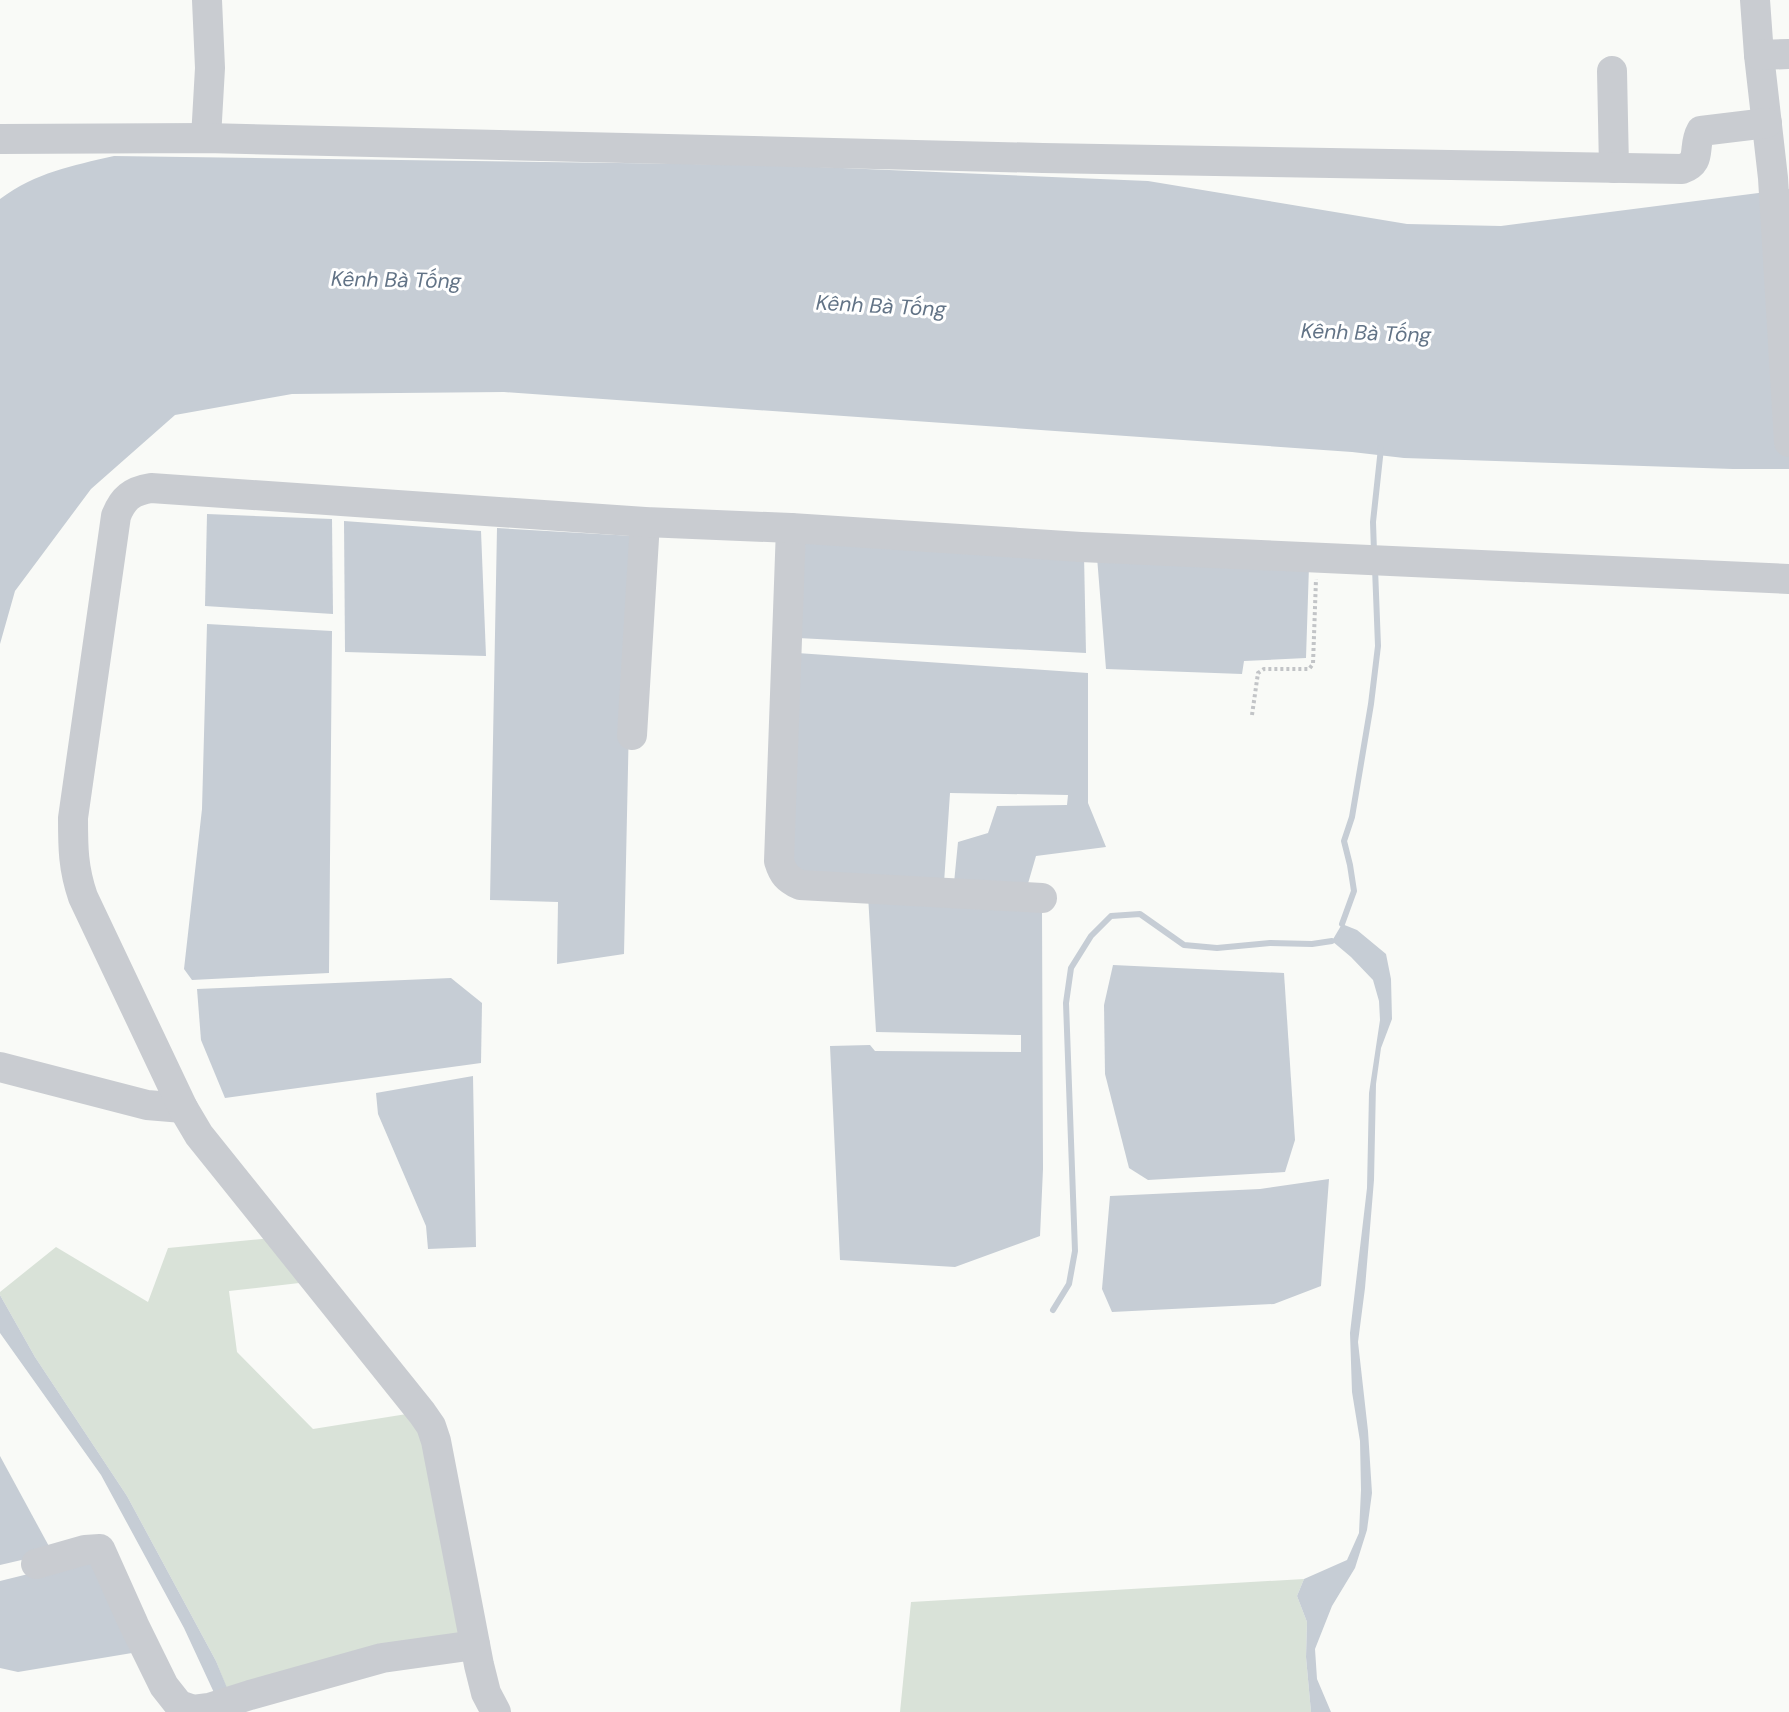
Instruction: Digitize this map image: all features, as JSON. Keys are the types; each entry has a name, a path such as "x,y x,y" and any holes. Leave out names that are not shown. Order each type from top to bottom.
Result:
{"street":[{"path":"206,138 210,68 207,0"},
{"path":"1755,0 1767,123 1781,178 1789,442"},
{"path":"1759,55 1789,54"},
{"path":"1612,71 1614,168"},
{"path":"0,139 206,138 1043,158 1682,169 1695,161 1698,137 1701,132 1767,123"},
{"path":"496,1712 486,1693 475,1645 431,1426 199,1135 183,1108 83,897 75,874 73,818 114,530 121,503 129,495 151,488 645,522 791,528 1082,547 1789,579"},
{"path":"632,735 645,522"},
{"path":"791,528 779,861 782,872 788,880 800,885 1042,898"},
{"path":"0,1067 147,1105 183,1108"},
{"path":"36,1564 85,1550 100,1549 164,1686 179,1706 193,1710 209,1708 382,1658 475,1645"}],"path":[{"path":"1252,715 1258,673 1264,669 1309,669 1313,664 1330,557"}],"shaded area":[{"path":"272,1238 308,1282 229,1291 237,1352 313,1429 413,1413 423,1430 467,1639 229,1694 216,1661 127,1496 35,1357 0,1292 56,1247 148,1302 168,1248"},
{"path":"1304,1579 1297,1596 1307,1622 1306,1657 1311,1712 900,1712 911,1602"}],"water":[{"name":"Kênh Bà Tống","path":"114,156 772,165 1148,181 1407,224 1501,226 1789,189 1789,469 1404,458 1352,452 504,392 292,394 175,415 91,489 15,591 0,644 0,199 41,176"},
{"path":"207,514 332,519 333,614 205,606"},
{"path":"344,521 481,531 486,656 345,652"},
{"path":"497,528 633,536 624,954 557,964 558,902 490,900"},
{"path":"802,536 1084,555 1086,653 798,638"},
{"path":"1097,557 1309,566 1306,658 1244,661 1242,674 1106,669"},
{"path":"207,624 332,631 329,973 192,980 184,969 202,809"},
{"path":"797,653 1088,673 1088,803 1106,847 1036,856 1027,887 954,883 958,842 988,833 997,806 1067,805 1068,795 950,793 944,883 808,875 786,859"},
{"path":"868,895 1042,910 1043,1169 1040,1236 955,1267 840,1260 830,1046 870,1045 875,1051 1021,1052 1021,1035 876,1032"},
{"path":"1342,924 1357,930 1386,954 1391,979 1392,1019 1381,1048 1376,1084 1374,1180 1358,1342 1372,1493 1367,1530 1355,1568 1332,1606 1315,1649 1317,1679 1331,1712 1311,1712 1306,1657 1307,1622 1297,1596 1304,1579 1347,1560 1359,1533 1360,1441 1352,1392 1350,1333 1367,1188 1369,1093 1380,1020 1379,1001 1373,980 1332,941"},
{"path":"1113,965 1284,973 1295,1140 1285,1172 1148,1180 1129,1168 1105,1074 1104,1005"},
{"path":"451,978 482,1003 481,1063 225,1098 201,1040 197,989"},
{"path":"473,1076 476,1247 428,1249 426,1226 378,1114 376,1093"},
{"path":"1329,1179 1321,1286 1274,1304 1112,1312 1102,1289 1110,1196 1260,1189"},
{"path":"0,1295 35,1357 127,1496 216,1661 237,1712 223,1712 184,1628 101,1475 0,1333"},
{"path":"0,1456 51,1550 43,1555 0,1565"},
{"path":"89,1559 132,1653 18,1672 0,1668 0,1581"}],"waterway":[{"path":"1374,552 1373,522 1381,448"},
{"path":"1342,924 1354,891 1344,841 1352,817 1378,646 1375,568"},
{"path":"1053,1310 1069,1284 1075,1251 1066,1003 1071,968 1091,936 1111,916 1140,914 1184,945 1217,948 1332,941"}]}
